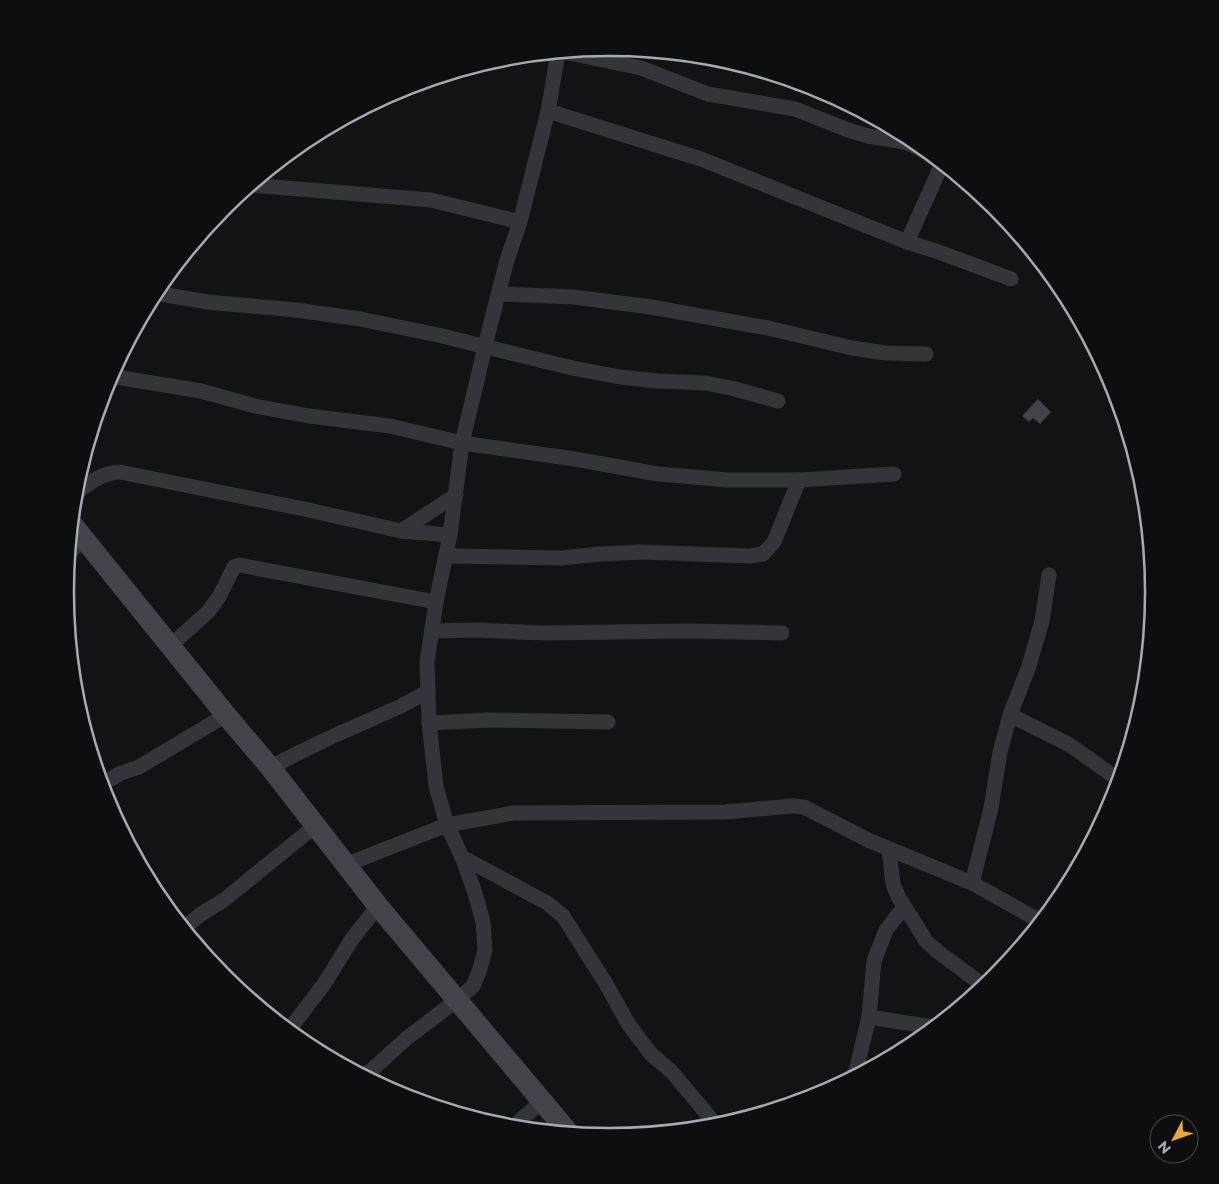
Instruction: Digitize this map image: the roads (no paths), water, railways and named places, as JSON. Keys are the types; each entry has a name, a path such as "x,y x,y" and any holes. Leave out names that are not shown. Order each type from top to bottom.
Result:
{"street":[{"path":"586,57 640,68 708,94 796,109 848,130 868,136 897,141"},
{"path":"371,1071 407,1038 473,986 485,950 483,922 462,857 447,825 436,786 429,723 427,662 436,602 450,535 462,443 498,294 520,222 548,111 557,59"},
{"path":"548,111 701,159 907,242 1011,279"},
{"path":"907,242 939,170"},
{"path":"260,186 431,200 520,222"},
{"path":"498,294 574,297 651,306 768,328 852,348 886,353 926,354"},
{"path":"164,295 207,302 296,310 360,319 485,346 591,372 657,381 706,383 735,388 778,401"},
{"path":"119,378 201,391 255,406 309,416 390,426 462,443 575,459 658,474 728,480 799,480 894,474"},
{"path":"84,487 98,477 108,473 120,472 304,509 401,531 450,535"},
{"path":"446,556 561,558 640,552 750,556 763,554 774,542 799,480"},
{"path":"401,531 456,495"},
{"path":"76,542 171,645 270,767 378,906 563,1126"},
{"path":"171,645 208,612 220,597 234,567 239,565 436,602"},
{"path":"972,883 991,808 1000,752 1010,715 1029,666 1042,621 1050,575"},
{"path":"432,631 782,633"},
{"path":"270,767 427,692"},
{"path":"108,780 146,763 226,715"},
{"path":"1010,715 1070,746 1112,775"},
{"path":"429,723 488,720 608,722"},
{"path":"346,865 447,825 513,813 725,812 792,806 804,807 814,811 829,821 972,883 1035,918"},
{"path":"189,924 224,900 315,826"},
{"path":"889,848 893,884 904,906 931,946 977,981"},
{"path":"462,857 547,902 563,916 606,984 629,1025 651,1054 672,1072 710,1118"},
{"path":"293,1024 324,984 352,939 378,906"},
{"path":"857,1066 869,1017 874,961 886,930 904,906"},
{"path":"869,1017 924,1026"},
{"path":"521,1120 542,1101"}]}
